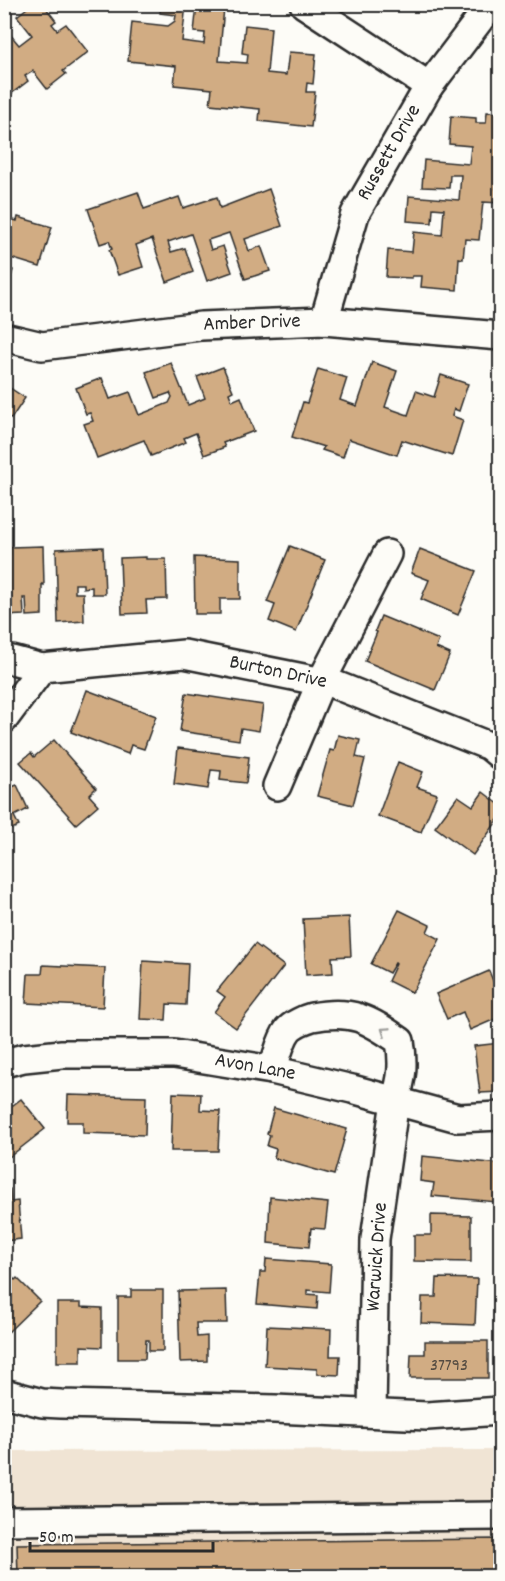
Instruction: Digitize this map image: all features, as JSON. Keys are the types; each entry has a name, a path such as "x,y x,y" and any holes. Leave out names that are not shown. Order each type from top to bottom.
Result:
{"street":[{"path":"304,4 429,86"},
{"name":"Russett Drive","path":"324,321 355,214 429,86 493,4"},
{"name":"Amber Drive","path":"4,337 42,346 201,326 324,321 501,336"},
{"path":"277,786 321,682 387,554"},
{"name":"Burton Drive","path":"4,660 42,668 184,654 333,684 489,746 501,754"},
{"path":"4,719 42,668"},
{"name":"Warwick Drive","path":"272,1070 288,1029 305,1018 325,1014 346,1014 365,1019 400,1041 403,1061 401,1082 395,1101 375,1239 372,1413"},
{"name":"Avon Lane","path":"4,1063 24,1058 62,1054 174,1054 272,1070 458,1118 501,1116"},
{"path":"4,1393 42,1403 61,1404 427,1416 501,1411"},
{"path":"4,1521 501,1516"}],"shaded area":[{"path":"500,1450 500,1576 5,1576 4,1451"}],"building":[{"path":"32,4 43,4 56,21 52,24 57,30 66,24 88,52 63,71 66,74 47,89 33,71 25,76 28,81 7,97 4,94 4,27 19,45 32,35 17,16"},
{"path":"161,4 186,4 182,41 204,44 205,33 194,32 197,5 224,8 219,61 247,63 248,54 242,53 245,25 271,28 267,73 286,75 289,52 316,54 313,84 307,83 306,92 315,92 311,127 259,121 260,109 210,104 212,89 174,85 176,66 128,61 132,22 168,26 175,21 176,15 160,13"},
{"path":"487,112 500,113 500,169 498,169 496,189 500,189 500,203 483,202 479,240 465,239 463,259 459,258 457,290 421,287 422,276 386,277 388,250 412,252 414,232 442,235 444,209 433,208 432,223 407,221 409,196 459,200 461,175 450,175 449,188 422,187 424,160 469,164 471,146 449,144 451,116 476,118 476,123 486,123"},
{"path":"269,189 282,226 245,239 249,251 261,246 270,271 245,279 229,233 208,240 211,250 223,246 232,272 207,281 191,234 168,242 171,252 185,248 193,272 167,282 152,239 136,245 143,267 118,275 109,250 112,249 109,241 100,244 88,209 138,192 144,209 179,197 183,208 217,197 220,208"},
{"path":"4,197 9,199 4,213"},
{"path":"4,217 17,221 18,217 52,227 40,267 4,256"},
{"path":"4,268 13,270 6,294 4,293"},
{"path":"372,362 397,371 385,407 408,415 416,391 434,397 441,375 468,384 459,411 454,409 452,416 463,420 452,456 402,440 397,455 349,439 343,457 322,450 324,447 292,437 303,402 307,403 318,369 347,378 340,400 357,406"},
{"path":"171,363 188,405 205,398 197,377 223,367 233,391 229,393 232,401 241,397 254,431 223,443 225,447 204,455 196,433 184,438 186,442 151,456 144,440 97,458 84,424 93,421 90,413 86,414 76,388 102,378 110,399 130,392 139,415 169,403 172,397 170,393 156,398 146,372"},
{"path":"4,384 25,398 11,419 8,416 4,421"},
{"path":"4,427 10,431 4,439"},
{"path":"43,546 42,615 27,616 26,598 23,598 24,615 4,616 4,555 10,555 10,547"},
{"path":"290,546 325,560 296,632 269,621 275,605 267,602"},
{"path":"103,547 105,594 92,594 92,587 83,588 83,584 75,584 75,593 83,593 84,621 58,623 56,549"},
{"path":"420,549 476,571 458,615 421,599 429,580 411,573"},
{"path":"146,557 146,559 166,559 167,599 146,600 147,613 122,614 120,558"},
{"path":"194,557 240,559 240,599 220,599 220,614 195,614"},
{"path":"381,616 439,640 436,648 450,654 435,690 365,661"},
{"path":"87,690 156,716 144,749 131,745 128,754 71,732"},
{"path":"186,693 263,705 259,731 241,728 239,740 180,731"},
{"path":"338,735 360,740 356,757 365,759 353,805 317,796 330,750 334,751"},
{"path":"54,740 96,788 89,795 98,805 76,824 20,762 31,753 34,757"},
{"path":"178,748 249,757 246,783 220,780 221,771 211,770 208,789 174,784"},
{"path":"398,762 423,772 417,787 437,794 421,832 378,816"},
{"path":"17,785 28,809 14,816 19,826 4,832 4,790"},
{"path":"483,792 500,805 500,817 473,855 435,827 458,796 473,806"},
{"path":"399,910 430,925 427,932 440,939 412,993 388,981 395,963 389,973 371,964"},
{"path":"349,917 351,956 332,957 333,973 306,975 303,919"},
{"path":"255,944 284,966 236,1028 214,1012 225,997 217,991"},
{"path":"143,961 188,964 186,1005 167,1004 166,1020 140,1019"},
{"path":"43,965 105,968 103,1007 26,1003 28,974 42,974"},
{"path":"489,971 500,998 500,1017 470,1030 463,1012 447,1019 436,994"},
{"path":"4,1001 10,1012 4,1015"},
{"path":"500,1043 500,1092 480,1093 474,1046"},
{"path":"173,1093 201,1094 200,1110 220,1111 218,1151 171,1151"},
{"path":"68,1095 146,1097 145,1135 83,1133 83,1122 67,1122"},
{"path":"21,1099 45,1129 4,1161 4,1120 8,1125 10,1123 4,1116 4,1112"},
{"path":"274,1108 347,1129 334,1175 274,1158 276,1149 267,1146 270,1135 267,1134"},
{"path":"422,1156 500,1164 497,1202 432,1196 434,1183 420,1181"},
{"path":"10,1189 11,1202 18,1201 21,1239 4,1241 4,1190"},
{"path":"270,1197 328,1203 325,1229 311,1228 309,1247 268,1243"},
{"path":"431,1215 471,1216 471,1262 414,1261 414,1235 431,1235"},
{"path":"266,1259 331,1264 329,1292 307,1290 307,1294 318,1295 317,1309 257,1304 260,1272 265,1272"},
{"path":"4,1270 15,1280 17,1278 40,1301 4,1336"},
{"path":"437,1278 477,1279 475,1325 421,1323 422,1297 436,1297"},
{"path":"131,1290 163,1290 163,1351 149,1351 149,1340 146,1340 145,1359 118,1359 118,1297 131,1297"},
{"path":"226,1290 227,1323 196,1323 197,1337 207,1336 207,1361 180,1362 178,1291"},
{"path":"57,1303 81,1303 81,1307 102,1308 102,1347 81,1346 81,1362 57,1362"},
{"path":"267,1326 331,1329 330,1356 340,1356 339,1375 317,1374 317,1369 265,1366"},
{"path":"425,1341 488,1341 488,1378 410,1378 411,1354 425,1354"},
{"path":"500,1539 500,1576 18,1576 17,1544"}]}
